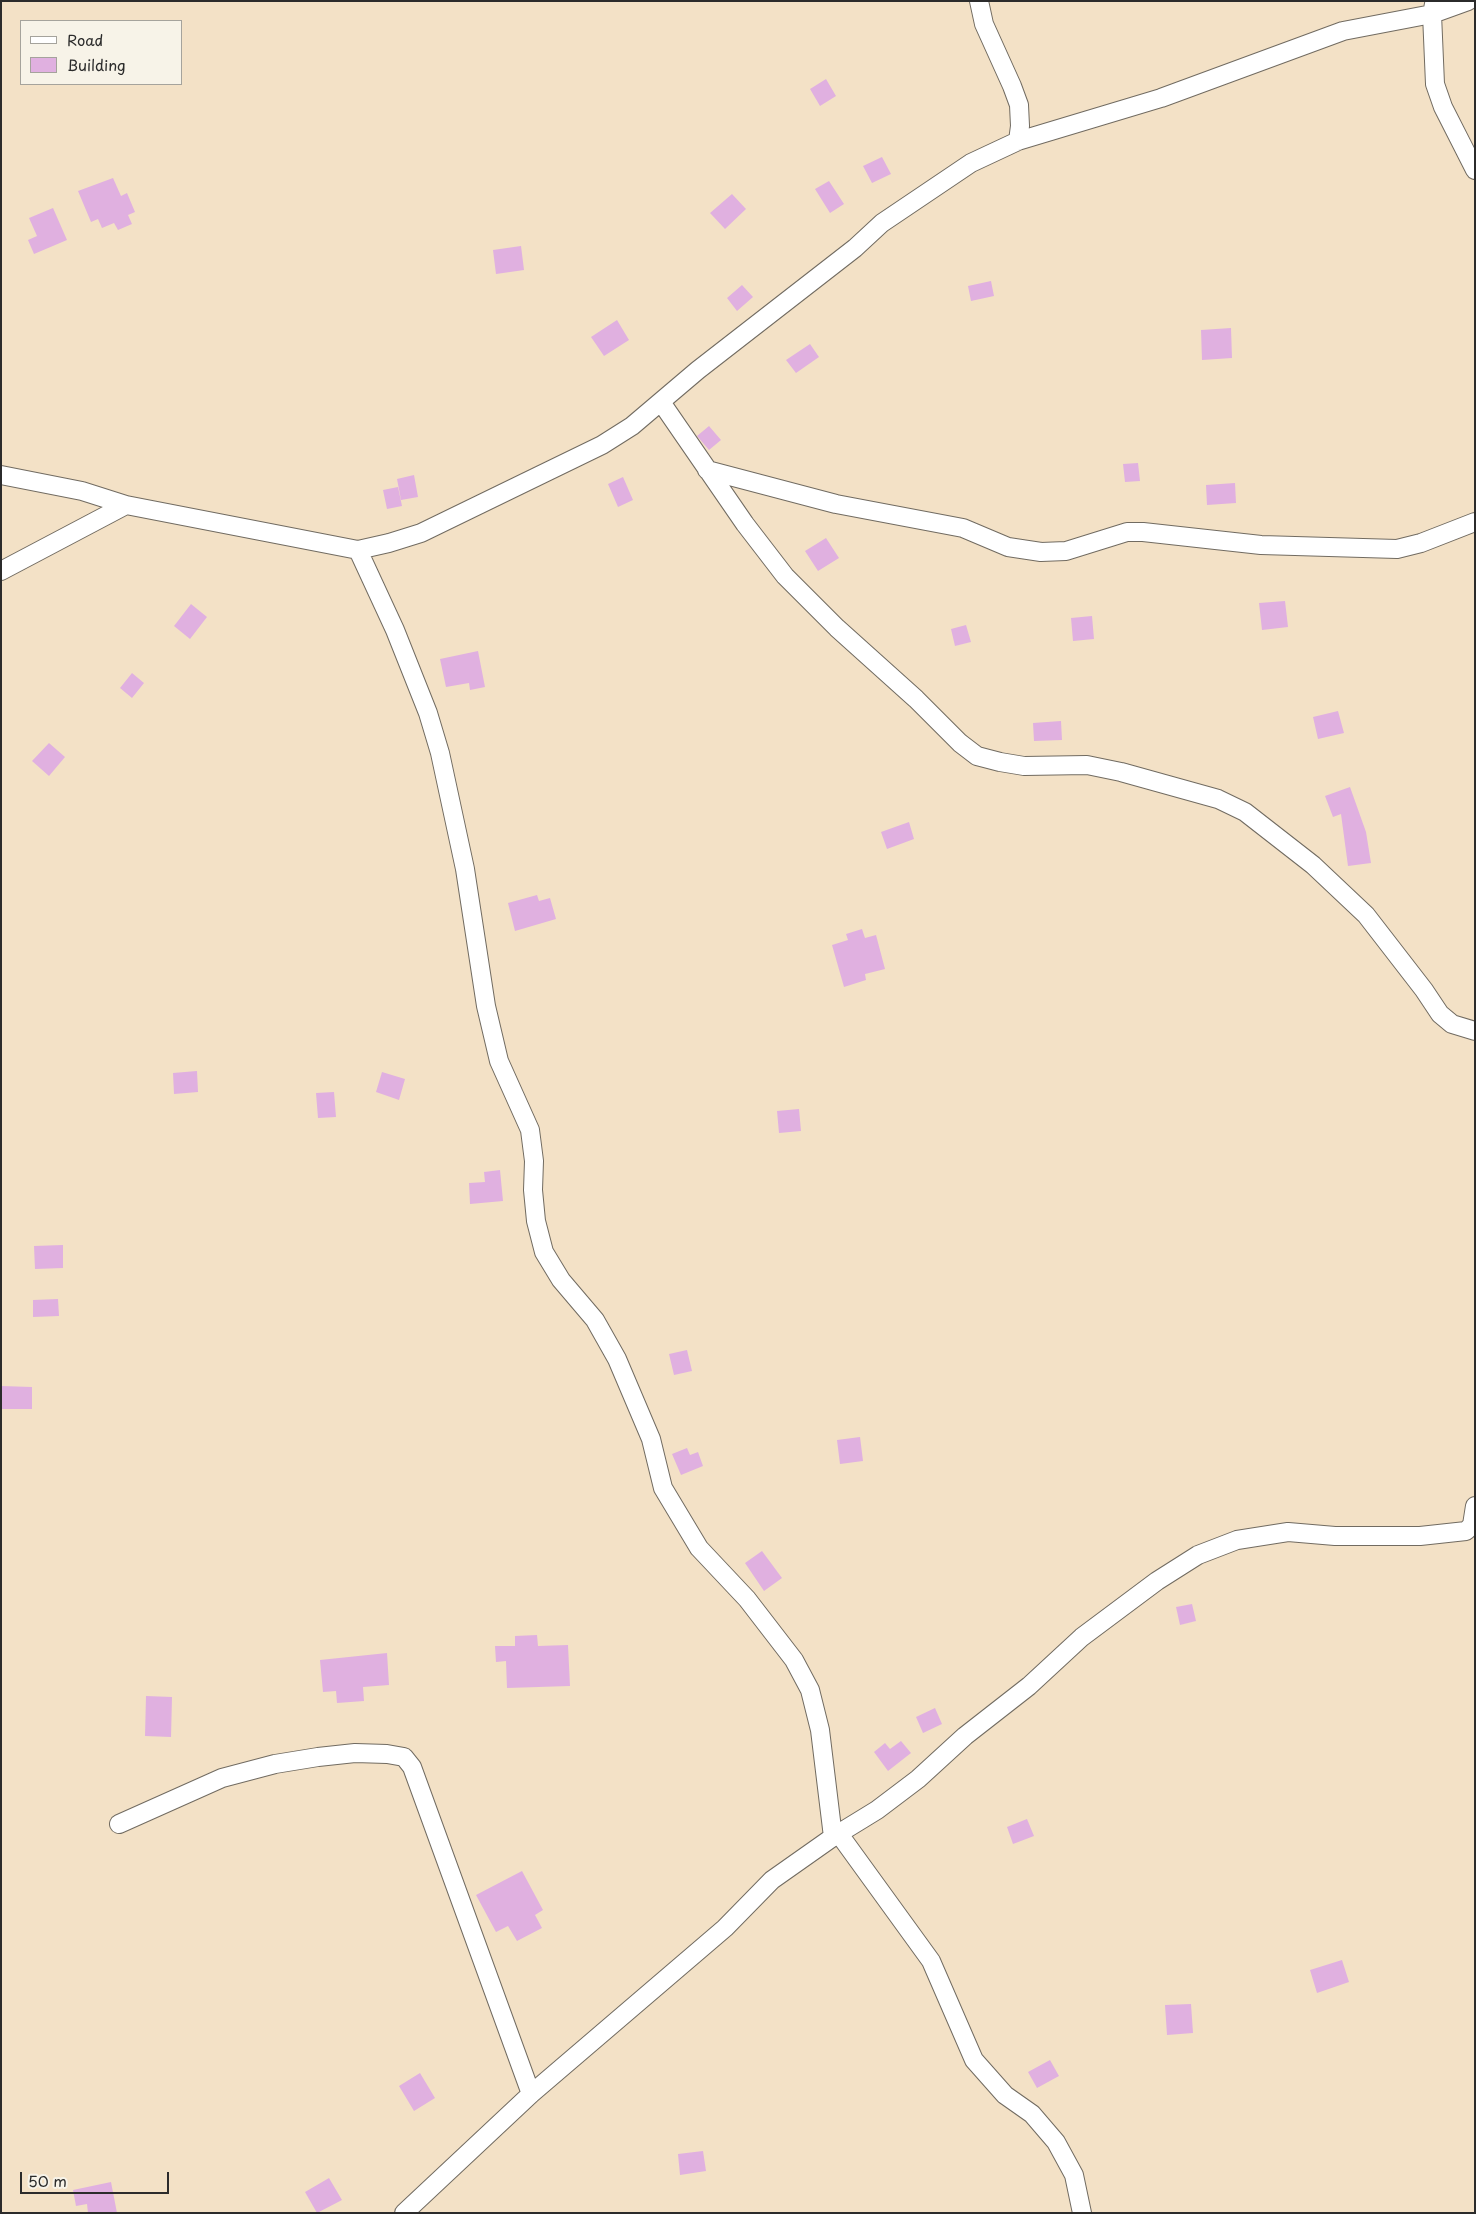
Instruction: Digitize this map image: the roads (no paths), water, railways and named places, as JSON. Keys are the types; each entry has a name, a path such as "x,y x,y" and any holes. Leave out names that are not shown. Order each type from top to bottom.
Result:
{"street":[{"path":"979,1 984,24 1019,105 1020,126 1018,142"},
{"path":"1,475 82,491 126,505 358,550 389,543 429,529 602,444 632,426 698,370 855,248 882,223 971,163 1018,142 1161,98 1343,31 1468,1"},
{"path":"1433,8 1435,84 1443,107 1475,170"},
{"path":"661,402 745,524 785,576 837,628 960,743 978,756 1024,766 1087,765 1121,772 1218,799 1245,812 1313,865 1366,916 1424,990 1440,1014 1452,1024 1475,1031"},
{"path":"707,470 836,504 962,528 1008,547 1041,552 1066,551 1127,532 1143,532 1261,545 1397,549 1421,543 1475,522"},
{"path":"1,570 126,505"},
{"path":"358,550 394,630 428,713 440,753 465,869 486,1006 499,1060 530,1130 534,1161 532,1190 536,1221 544,1252 561,1280 595,1320 617,1359 650,1439 663,1488 699,1548 747,1599 794,1660 810,1690 820,1730 836,1835 931,1961 974,2060 1005,2095 1032,2114 1056,2142 1074,2174 1082,2213"},
{"path":"404,2213 531,2094 725,1928 772,1880 836,1835 876,1810 918,1779 965,1736 1029,1686 1082,1637 1157,1581 1198,1555 1237,1540 1288,1532 1335,1536 1420,1536 1466,1531 1473,1525 1475,1506"},
{"path":"119,1824 222,1778 275,1764 355,1753 387,1754 404,1757 412,1767 531,2094"}]}
